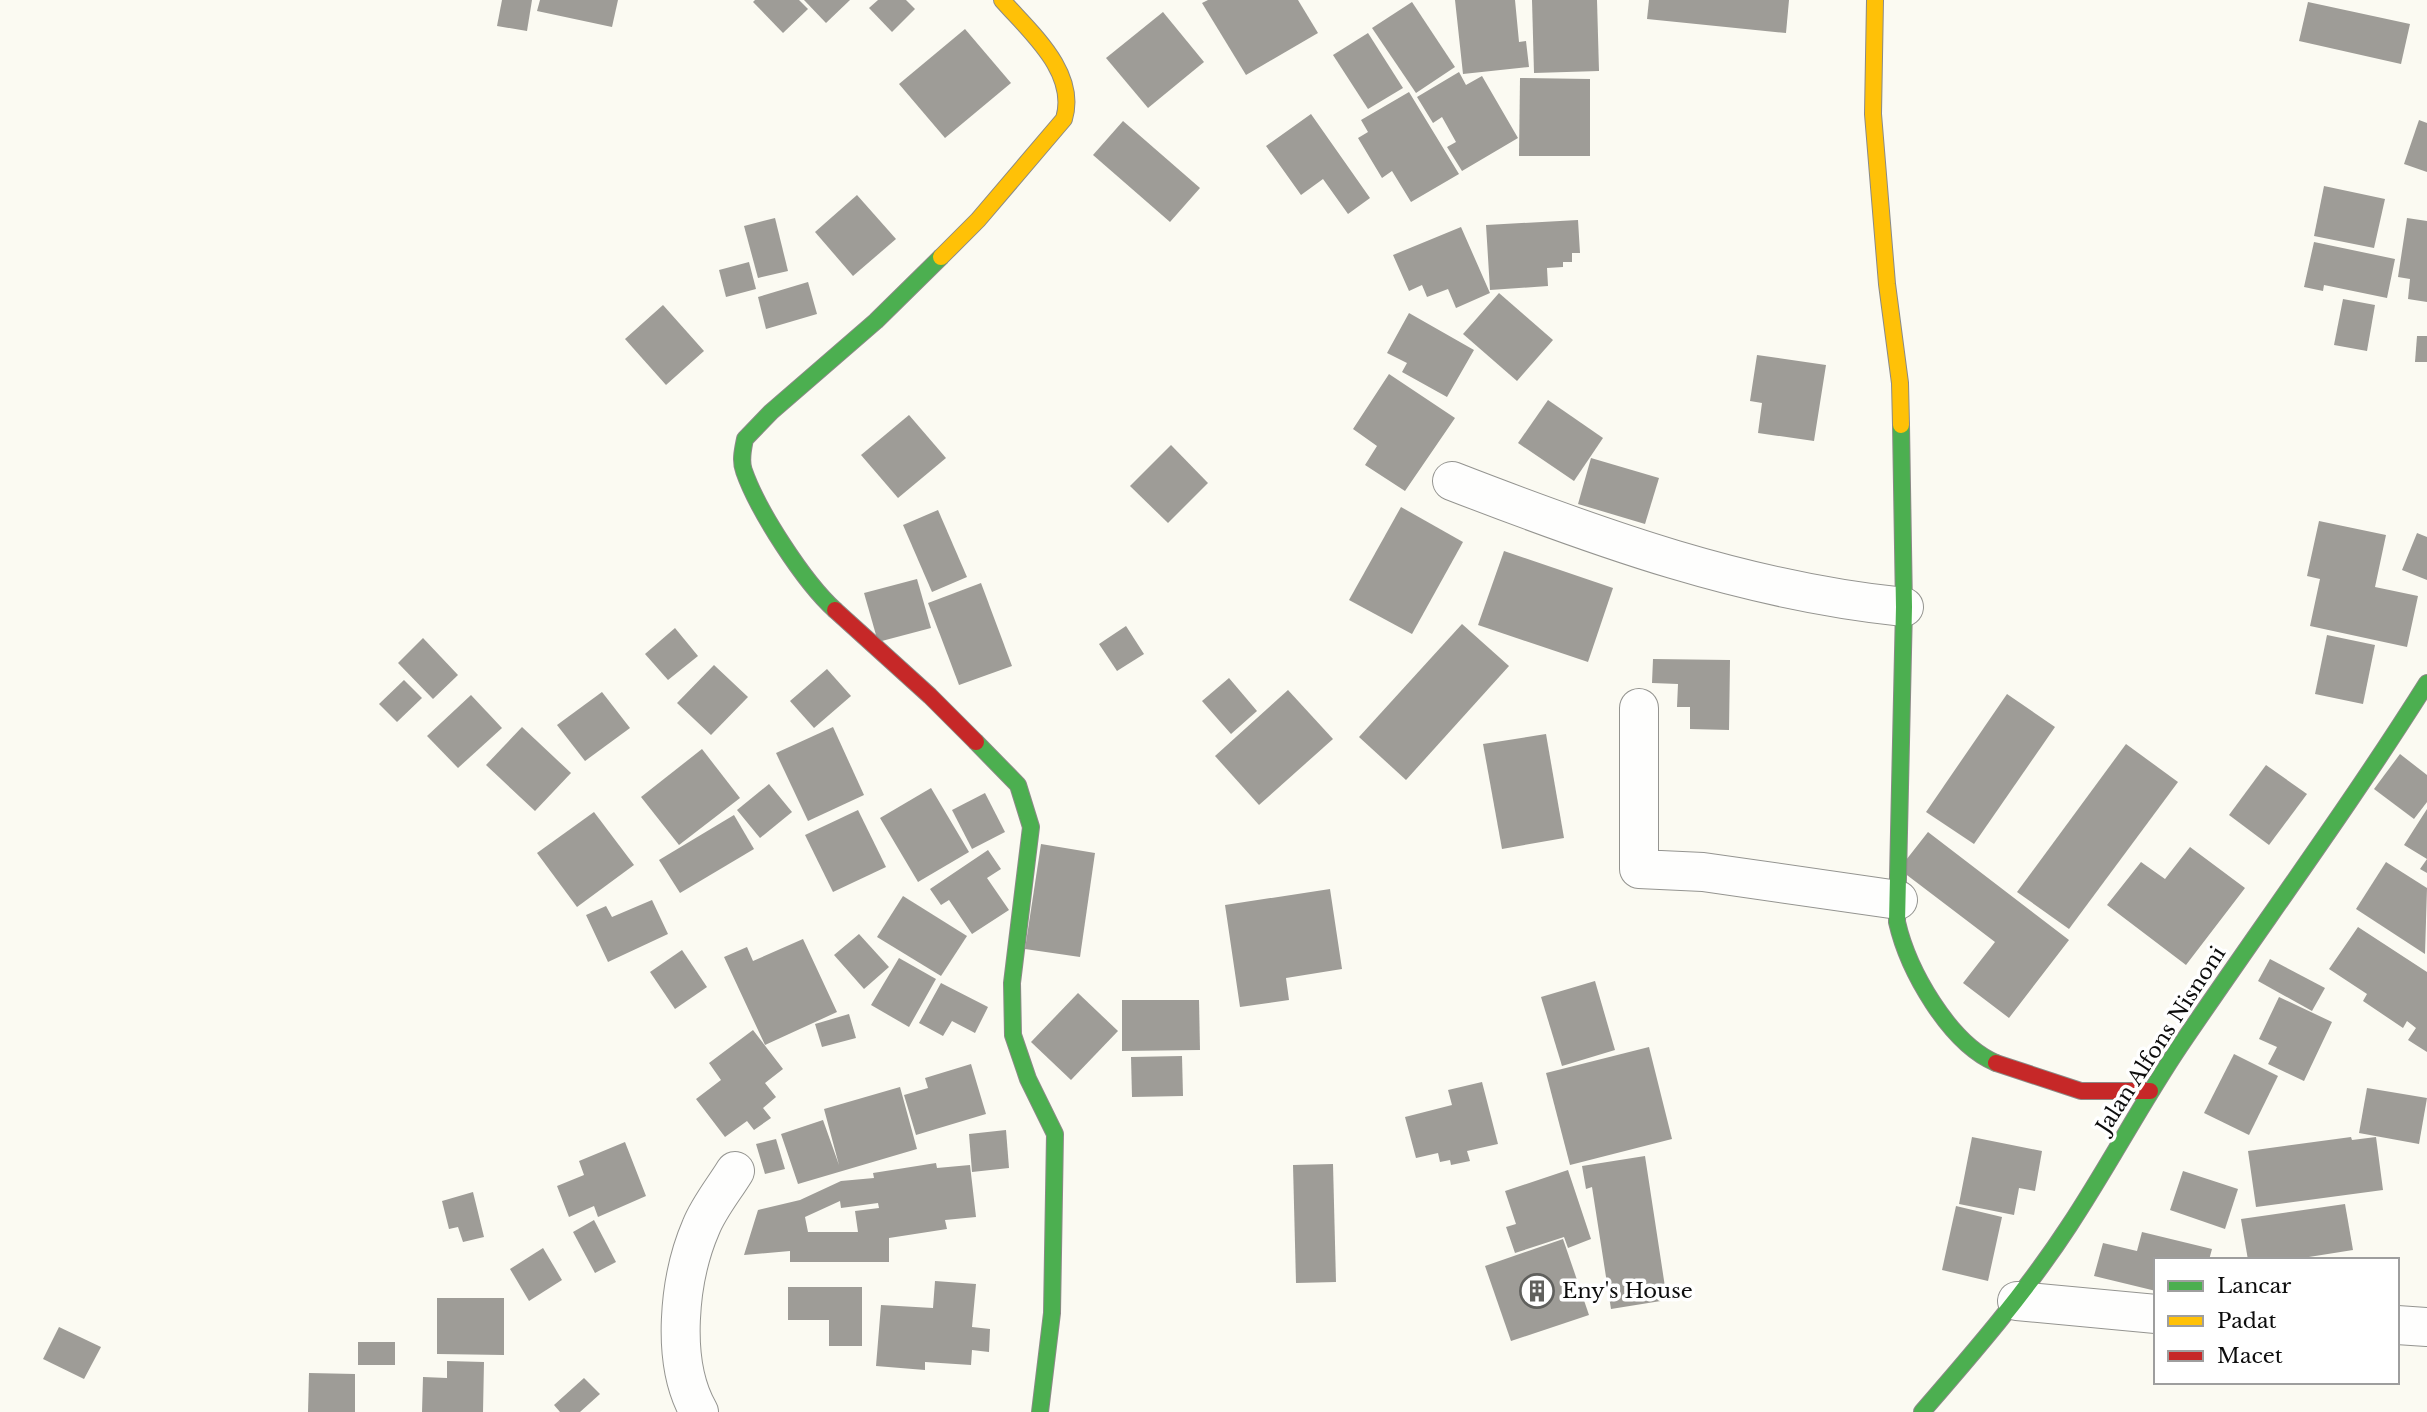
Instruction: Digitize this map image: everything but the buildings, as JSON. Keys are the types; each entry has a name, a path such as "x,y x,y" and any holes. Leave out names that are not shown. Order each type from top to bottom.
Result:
{"street":[{"path":"1002,0 1064,78 1069,90 1069,111 978,220 876,321 771,412 745,439 742,458 743,469 765,514 820,597 930,696 1018,785 1031,827 1012,983 1013,1035 1028,1079 1055,1133 1052,1313 1046,1380 1040,1412"},
{"path":"1875,0 1873,114 1887,284 1900,383 1903,607 1897,922 1902,944 1943,1019 1961,1042 1979,1056 2020,1073 2057,1081 2081,1091 2150,1091"},
{"path":"1452,481 1567,526 1728,576 1855,602 1903,607"},
{"name":"Jalan Alfons Nisnoni","path":"1922,1412 2017,1301 2070,1225 2150,1091 2294,877 2383,752 2427,683"},
{"path":"1639,708 1639,869 1703,872 1898,900"},
{"path":"699,1412 689,1395 681,1338 684,1278 701,1225 735,1171"},
{"path":"2017,1301 2154,1314"},
{"path":"2399,1325 2427,1327"}],"traffic: fast":[{"path":"835,610 796,564 760,506 743,467 745,439 771,412 876,321 941,257"},
{"path":"1901,425 1904,607 1897,922 1910,961 1933,1003 1962,1039 1996,1063"},
{"path":"1922,1412 1999,1321 2052,1250 2180,1046 2427,683"},
{"path":"976,742 1018,785 1031,827 1012,983 1013,1035 1028,1079 1055,1134 1052,1313 1040,1412"}],"traffic: slow":[{"path":"941,257 978,220 1064,119 1067,102 1058,69 1038,39 1002,0"},
{"path":"1875,0 1873,114 1887,284 1900,383 1901,425"}],"traffic: jam":[{"path":"835,610 930,696 976,742"},
{"path":"1996,1063 2081,1091 2150,1091"}],"place":[{"name":"Eny's House","path":"1537,1291"}]}
